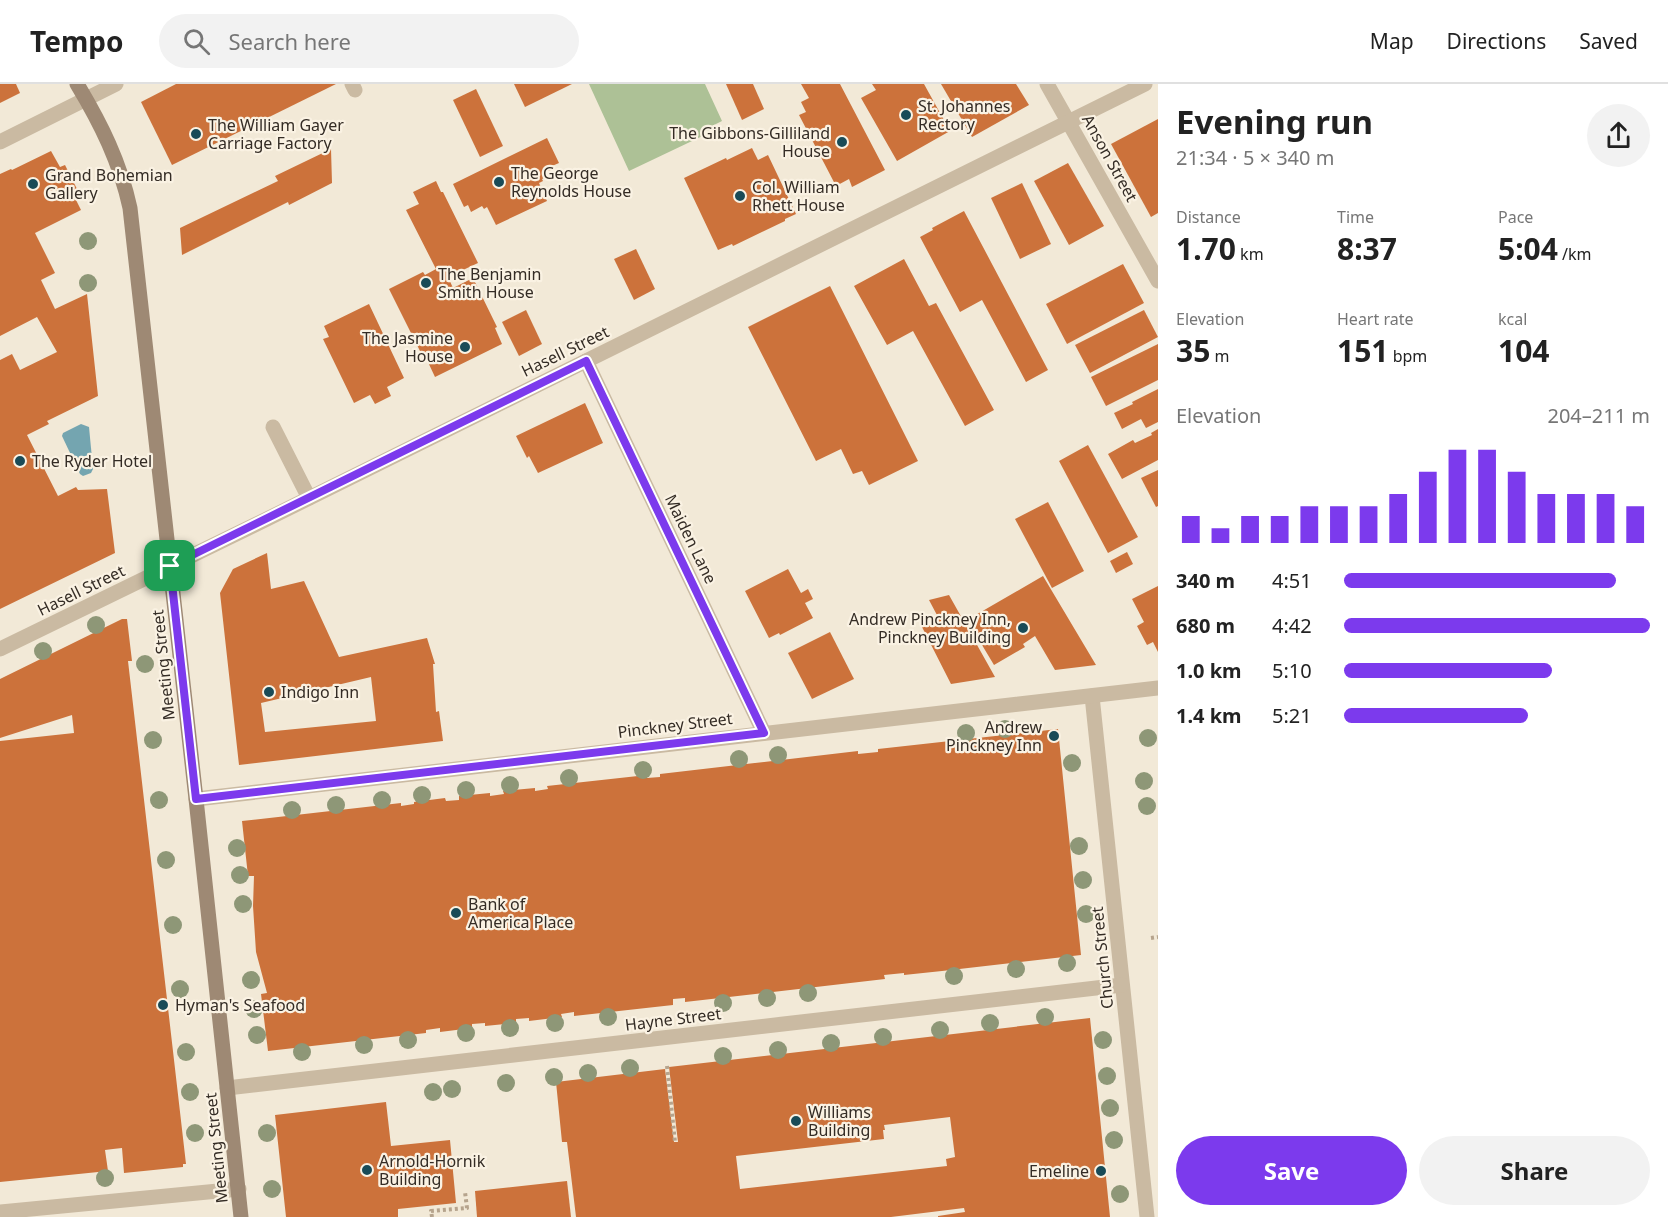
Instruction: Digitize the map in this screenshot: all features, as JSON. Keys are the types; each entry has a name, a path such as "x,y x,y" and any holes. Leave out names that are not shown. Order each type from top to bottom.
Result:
{"main road":[{"name":"Meeting Street","path":"77,84 115,156 123,177 130,208 242,1217"}],"street":[{"path":"0,142 116,84"},
{"name":"Anson Street","path":"1047,84 1158,281"},
{"name":"Hasell Street","path":"0,649 1145,84"},
{"name":"Maiden Lane","path":"586,361 764,733"},
{"path":"273,427 309,498"},
{"name":"Pinckney Street","path":"196,799 1158,688"},
{"name":"Church Street","path":"1092,696 1147,1217"},
{"name":"Hayne Street","path":"227,1088 1122,985"},
{"path":"0,1212 238,1189"}],"path":[{"path":"1151,938 1158,937"},
{"path":"667,1066 675,1142"},
{"path":"432,1217 431,1211 467,1208 465,1192"}],"green space":[{"path":"589,84 705,84 722,121 712,126 711,132 629,171"}],"water":[{"path":"81,424 89,427 93,469 91,473 83,476 62,436 63,433"}],"building":[{"path":"0,84 16,84 20,93 0,103"},
{"name":"The William Gayer Carriage Factory","path":"176,84 336,84 172,165 141,102"},
{"path":"514,84 572,84 525,107"},
{"path":"726,84 753,84 764,109 742,120"},
{"name":"The Gibbons-Gilliland House","path":"801,84 840,84 885,170 852,187 849,179 836,186 799,115 806,112 801,102 809,98"},
{"name":"St. Johannes Rectory","path":"872,84 924,84 950,131 897,161 861,98 876,90"},
{"path":"941,84 1016,84 1029,105 972,137"},
{"path":"476,89 503,146 480,157 453,100"},
{"path":"1158,119 1158,213 1151,217 1111,144"},
{"name":"The George Reynolds House","path":"547,138 559,163 552,166 554,173 539,183 547,201 496,225 487,207 484,209 482,206 471,212 468,205 464,207 453,184"},
{"name":"Col. William Rhett House","path":"752,148 758,160 768,155 796,214 733,246 732,244 718,250 684,178"},
{"path":"331,149 332,183 289,205 288,202 182,255 180,228 278,181 275,176"},
{"name":"The Ryder Hotel","path":"51,151 60,167 65,165 77,189 72,192 81,210 35,233 55,273 41,280 55,309 87,294 98,396 47,421 49,424 27,435 58,496 76,487 78,490 107,489 115,553 0,609 0,360 12,354 20,370 57,352 37,317 0,336 0,174"},
{"path":"1068,163 1104,226 1069,245 1034,181"},
{"name":"The Benjamin Smith House","path":"436,181 478,263 448,277 453,288 473,278 497,327 495,328 502,344 435,377 389,289 423,272 425,275 436,269 406,210 419,204 413,192"},
{"path":"1022,183 1051,244 1020,259 991,198"},
{"path":"964,211 1048,370 1026,382 982,300 960,312 920,237"},
{"path":"636,249 655,289 634,300 614,259"},
{"path":"904,259 929,306 936,303 994,410 965,426 913,331 887,345 854,286"},
{"path":"1123,264 1144,303 1067,344 1046,304"},
{"path":"830,286 918,461 869,485 862,471 853,474 841,449 816,461 748,327"},
{"path":"369,304 404,378 387,387 391,396 375,404 370,395 354,403 323,339 329,337 324,326"},
{"path":"526,310 542,344 519,356 502,322"},
{"path":"1144,310 1158,337 1090,373 1075,345"},
{"path":"1158,344 1158,380 1106,406 1091,377"},
{"path":"1158,389 1158,422 1146,428 1141,419 1122,429 1114,413"},
{"path":"585,403 603,443 538,473 516,436"},
{"path":"1158,429 1158,460 1122,479 1108,454 1133,440 1135,443 1152,435 1151,433"},
{"path":"1088,445 1138,537 1108,553 1059,461"},
{"path":"1158,470 1158,506 1156,507 1141,478"},
{"path":"1048,502 1084,571 1052,588 1015,519"},
{"path":"1127,552 1133,564 1116,573 1110,561"},
{"name":"Indigo Inn","path":"267,553 271,589 304,581 339,657 427,638 435,664 433,664 436,712 439,711 443,741 239,765 220,593 233,569","holes":["371,677 376,721 265,732 261,703"]},
{"path":"788,569 801,593 808,589 813,599 805,603 813,618 780,635 779,633 769,638 745,591"},
{"name":"Andrew Pinckney Inn, Pinckney Building","path":"1043,576 1096,665 1055,670 1035,636 1023,644 1025,647 994,665 967,620"},
{"path":"1158,586 1158,652 1153,642 1147,645 1137,626 1144,622 1132,599"},
{"path":"949,595 995,677 951,684 921,625 938,617 929,600"},
{"path":"122,619 127,619 132,661 128,661 186,1164 183,1164 183,1167 124,1173 122,1148 105,1150 108,1171 0,1182 0,741 74,733 72,715 0,738 0,679"},
{"path":"830,632 854,679 812,699 788,653"},
{"path":"1058,729 1081,955 904,975 904,973 884,975 885,979 685,1002 685,998 673,999 673,1005 574,1016 574,1012 561,1014 562,1017 529,1021 529,1018 516,1019 516,1023 485,1026 485,1023 472,1024 472,1028 440,1032 440,1028 426,1030 426,1033 268,1051 261,994 267,993 256,952 254,876 248,876 242,821 401,803 401,806 445,798 446,801 459,800 459,796 490,793 490,796 504,794 503,791 535,788 535,791 548,789 547,786 647,775 647,778 660,777 660,774 858,751 858,754 878,752 878,749"},
{"name":"Williams Building","path":"1090,1018 1110,1217 938,1217 965,1212 964,1208 891,1217 576,1217 567,1142 562,1142 556,1082 665,1069 674,1142 678,1142 669,1067","holes":["950,1117 955,1157 946,1159 947,1166 740,1189 736,1156 884,1139 884,1125"]},
{"name":"Arnold-Hornik Building","path":"386,1102 391,1146 450,1140 456,1203 398,1209 398,1217 286,1217 275,1115"},
{"path":"567,1181 571,1217 477,1217 475,1191"}],"place":[{"name":"St. Johannes Rectory","path":"906,115"},
{"name":"The William Gayer Carriage Factory","path":"196,134"},
{"name":"The Gibbons-Gilliland House","path":"842,142"},
{"name":"The George Reynolds House","path":"499,182"},
{"name":"Grand Bohemian Gallery","path":"33,184"},
{"name":"Col. William Rhett House","path":"740,196"},
{"name":"The Benjamin Smith House","path":"426,283"},
{"name":"The Jasmine House","path":"465,347"},
{"name":"The Ryder Hotel","path":"20,461"},
{"name":"Andrew Pinckney Inn, Pinckney Building","path":"1023,628"},
{"name":"Indigo Inn","path":"269,692"},
{"name":"Andrew Pinckney Inn","path":"1054,736"},
{"name":"Bank of America Place","path":"456,913"},
{"name":"Hyman's Seafood","path":"163,1005"},
{"name":"Williams Building","path":"796,1121"},
{"name":"Arnold-Hornik Building","path":"367,1170"},
{"name":"Emeline","path":"1101,1171"}],"route":[{"path":"586,361 764,733 196,799 170,566 586,361"}]}
